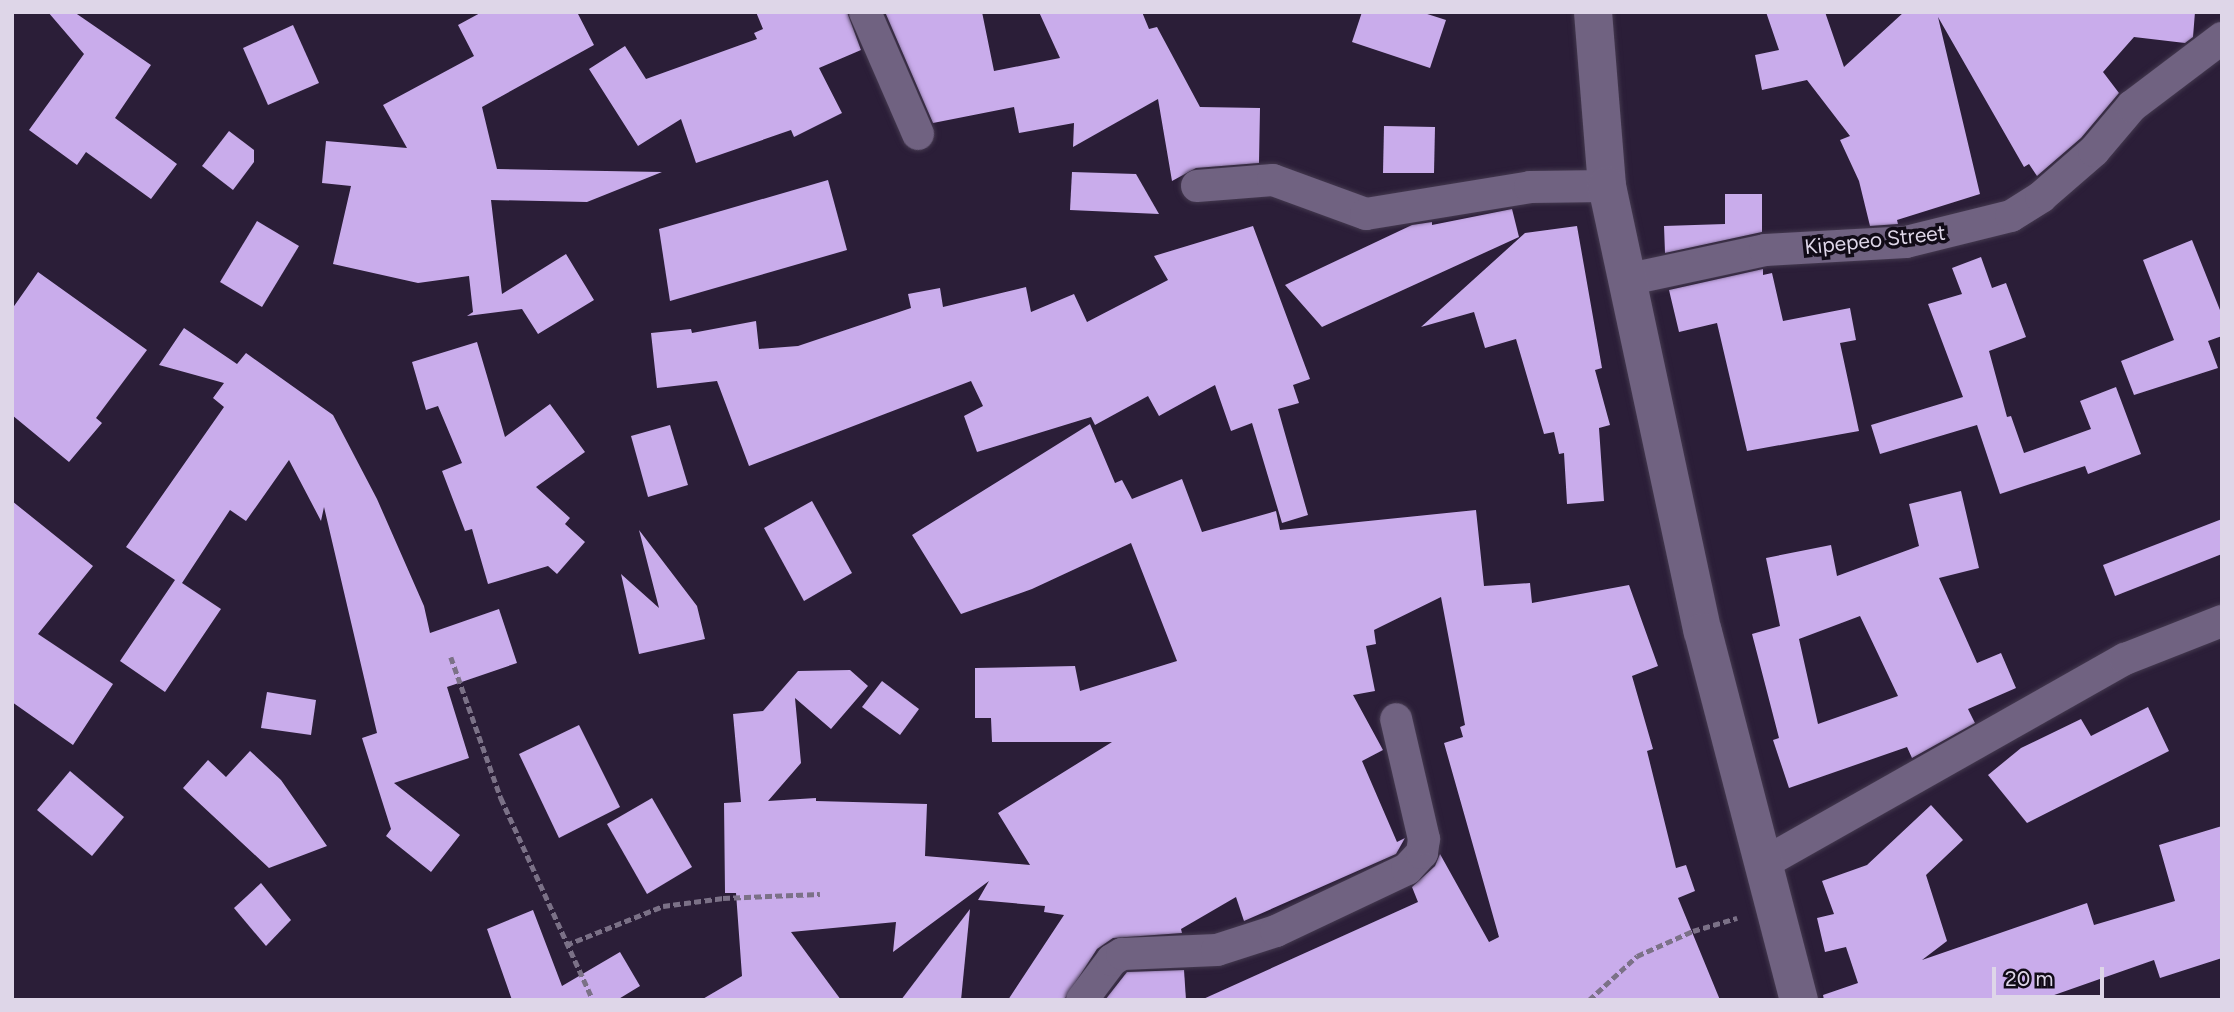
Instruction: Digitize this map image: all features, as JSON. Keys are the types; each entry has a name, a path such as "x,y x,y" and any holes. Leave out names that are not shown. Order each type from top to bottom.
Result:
{"street":[{"path":"865,12 918,134"},
{"path":"1593,12 1607,186 1630,279 1703,632 1764,863 1772,908 1799,1000"},
{"name":"Kipepeo Street","path":"1630,279 1765,250 1906,242 2011,216 2041,197 2094,151 2132,106 2222,38"},
{"path":"1197,186 1273,180 1366,214 1530,187 1607,186"},
{"path":"1764,863 2125,659 2222,621"},
{"path":"1082,1000 1112,960 1122,954 1217,950 1276,931 1407,869 1422,853 1424,839 1396,719"}],"path":[{"path":"450,657 501,798 593,1000"},
{"path":"566,945 663,906 723,898 820,894"},
{"path":"1590,1000 1637,956 1693,931 1772,908"}],"building":[{"path":"48,12 74,12 151,65 115,118 177,164 151,199 86,152 77,165 29,130 84,54"},
{"path":"482,12 577,12 594,45 482,107 497,169 662,172 587,202 491,200 502,294 566,254 594,300 538,334 522,309 467,316 473,312 469,276 418,283 333,264 351,186 322,183 326,141 407,148 383,105 474,56 458,25"},
{"path":"756,12 847,12 861,50 819,68 842,113 794,137 791,130 696,163 681,119 638,146 589,69 625,46 646,79 757,39 754,33 763,29"},
{"path":"885,12 982,12 994,71 1060,58 1039,12 1142,12 1149,29 1157,27 1200,107 1260,108 1259,163 1196,168 1172,181 1158,99 1073,147 1074,123 1019,133 1014,107 933,123"},
{"path":"1362,12 1421,12 1446,20 1430,68 1352,42"},
{"path":"1766,12 1825,12 1844,67 1904,12 2195,12 2193,37 2185,43 2134,37 2103,72 2119,93 2081,138 2037,176 2029,164 2024,167 1938,17 1980,194 1897,220 1898,224 1870,226 1859,181 1840,140 1850,136 1807,80 1762,90 1755,55 1779,50"},
{"path":"293,25 319,83 268,105 243,48"},
{"path":"1384,126 1435,127 1434,173 1383,173"},
{"path":"229,131 254,150 254,162 233,190 202,166"},
{"path":"1072,172 1136,174 1159,214 1070,210"},
{"path":"828,180 847,250 670,301 659,229"},
{"path":"1725,194 1762,194 1762,232 1665,253 1664,226 1725,224"},
{"path":"1512,209 1519,237 1322,327 1285,285 1412,225 1432,222 1432,225"},
{"path":"257,221 299,246 262,307 220,282"},
{"path":"1253,226 1310,379 1293,385 1299,403 1278,409 1308,515 1282,523 1252,423 1231,431 1215,385 1159,416 1148,396 1095,425 1091,417 977,452 964,416 983,406 971,381 749,466 717,381 657,388 651,333 691,329 692,333 756,321 759,349 798,346 911,308 908,294 940,288 943,307 1026,287 1031,312 1074,294 1087,322 1168,280 1154,256"},
{"path":"1577,226 1602,368 1595,370 1610,425 1599,428 1604,501 1567,504 1564,453 1559,454 1554,432 1544,434 1516,339 1485,348 1474,312 1421,327 1525,233"},
{"path":"2192,240 2222,315 2222,336 2208,341 2218,368 2134,395 2121,361 2174,340 2143,260"},
{"path":"1981,257 1992,288 2006,283 2026,337 1989,351 2007,417 2011,416 2024,453 2091,429 2080,401 2116,387 2141,454 2088,474 2085,466 2000,494 1977,425 1880,454 1871,425 1963,397 1928,304 1962,294 1952,268"},
{"path":"1763,269 1763,275 1772,273 1783,321 1850,308 1856,340 1840,343 1859,431 1747,451 1717,323 1679,332 1669,290"},
{"path":"38,272 147,350 96,418 102,423 69,462 12,415 12,309"},
{"path":"184,328 237,364 246,353 333,415 377,499 424,606 430,633 499,609 517,663 447,687 469,758 394,783 460,835 431,872 386,836 391,829 362,738 377,733 324,507 321,521 289,460 246,521 230,510 182,583 221,609 165,692 120,661 175,580 126,547 224,407 213,398 224,383 159,365"},
{"path":"477,342 505,437 550,404 585,452 536,487 570,518 565,524 585,542 557,574 548,566 488,584 472,529 465,531 442,471 462,463 438,406 426,410 412,362"},
{"path":"1090,424 1115,483 1122,480 1132,499 1182,479 1202,532 1276,511 1280,530 1476,510 1484,586 1530,583 1532,603 1629,585 1658,666 1632,676 1653,749 1647,751 1676,868 1686,865 1695,891 1678,898 1720,1000 1201,1000 1418,902 1412,887 1435,866 1440,854 1489,942 1499,937 1444,743 1463,737 1460,727 1465,725 1441,597 1374,630 1376,644 1366,646 1375,691 1353,695 1383,750 1362,761 1397,842 1405,838 1396,854 1244,921 1236,897 1181,929 1182,933 1113,938 1097,949 1064,1000 1008,1000 1064,915 1044,912 1045,906 978,900 989,881 893,952 896,922 791,932 841,1000 701,1000 742,976 736,893 725,893 724,803 741,802 733,714 763,711 798,671 850,670 868,686 831,729 795,698 801,763 768,801 816,798 816,801 927,804 925,856 1030,865 998,813 1112,742 992,742 991,718 975,718 975,668 1075,666 1080,691 1177,661 1131,543 1032,589 961,614 912,535"},
{"path":"670,425 688,485 648,497 631,436"},
{"path":"1961,491 1979,568 1939,578 1977,663 2001,653 2016,688 1968,709 1975,723 1912,758 1907,747 1789,788 1773,740 1779,738 1752,634 1780,626 1766,558 1831,545 1837,576 1919,546 1909,504","holes":["1860,616 1898,696 1818,724 1799,639"]},
{"path":"12,501 93,566 38,634 113,684 73,745 12,702"},
{"path":"812,501 852,573 804,601 764,528"},
{"path":"2222,519 2222,554 2115,596 2103,565"},
{"path":"639,530 697,606 705,639 639,654 621,574 659,608"},
{"path":"882,681 919,709 900,735 862,707"},
{"path":"267,692 316,700 311,735 261,728"},
{"path":"2148,707 2169,751 2027,823 1988,775 2021,748 2081,719 2091,736"},
{"path":"579,725 620,807 559,838 519,754"},
{"path":"250,751 281,780 327,846 269,868 183,788 208,760 226,777"},
{"path":"70,771 124,817 92,856 37,810"},
{"path":"652,798 692,867 647,894 607,824"},
{"path":"1931,805 1963,840 1926,875 1947,941 1922,960 2087,903 2094,925 2175,901 2159,845 2222,826 2222,958 2160,978 2154,960 2040,1000 1824,1000 1823,995 1858,983 1846,947 1825,952 1817,918 1834,914 1822,881 1867,865"},
{"path":"261,883 291,920 266,946 234,908"},
{"path":"970,909 961,1000 901,1000"},
{"path":"533,910 562,986 620,952 640,986 617,1000 512,1000 487,929"},
{"path":"1184,970 1186,1000 1105,1000 1127,972"}]}
